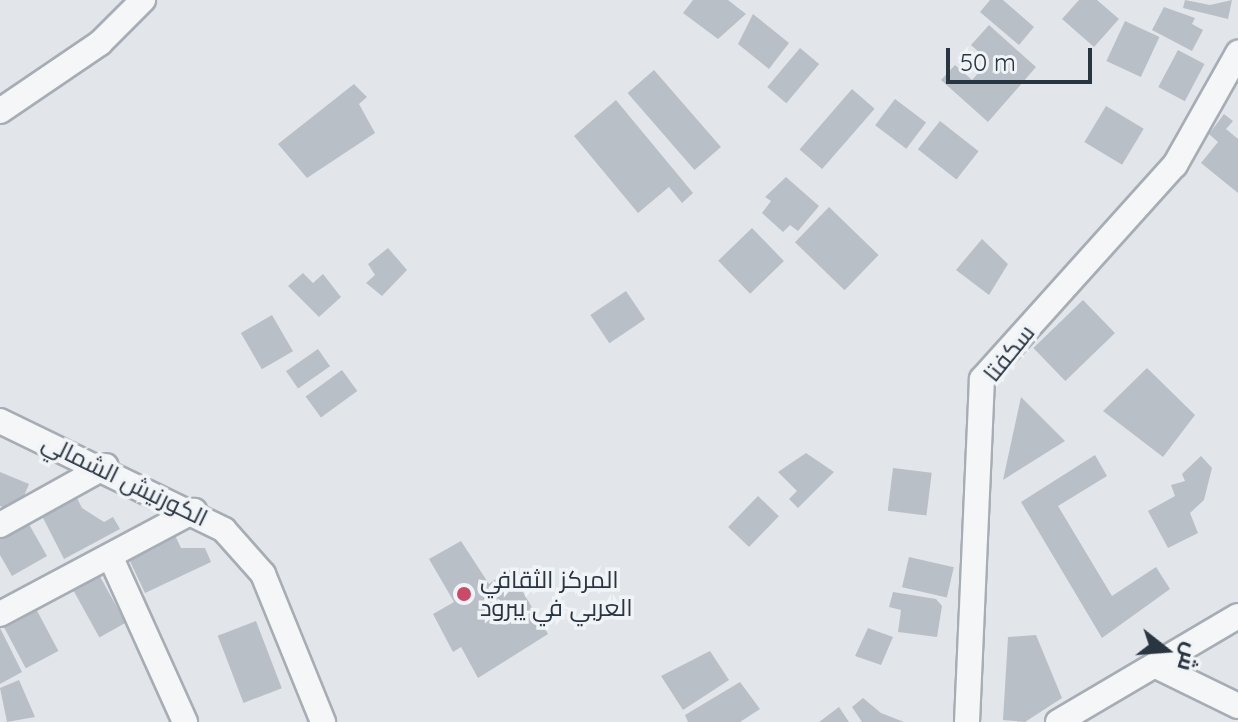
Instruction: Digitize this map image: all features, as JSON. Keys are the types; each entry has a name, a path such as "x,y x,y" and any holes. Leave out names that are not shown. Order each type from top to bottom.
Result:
{"street":[{"path":"0,111 100,43 143,0"},
{"name":"سكفتا","path":"967,722 982,379 1175,165 1238,53"},
{"name":"الكورنيش الشمالي","path":"0,421 106,466 224,530 263,574 323,722"},
{"path":"0,525 106,466"},
{"path":"0,614 111,558 194,511"},
{"path":"111,558 185,722"},
{"path":"1058,722 1238,616"},
{"path":"1156,666 1238,706"}],"building":[{"path":"693,0 728,0 746,14 718,39 683,13"},
{"path":"990,0 1003,0 1034,27 1019,45 980,12"},
{"path":"1079,0 1097,0 1119,19 1094,47 1062,19"},
{"path":"1185,0 1210,5 1232,0 1228,19 1183,8"},
{"path":"1164,7 1195,18 1192,24 1203,30 1192,51 1152,30"},
{"path":"753,14 789,43 769,69 738,44"},
{"path":"1125,21 1159,37 1141,77 1106,61"},
{"path":"989,25 1036,67 988,122 941,80 955,65 972,80 989,61 971,45"},
{"path":"800,48 819,64 786,103 767,87"},
{"path":"1178,50 1204,64 1185,101 1158,87"},
{"path":"654,70 721,147 695,170 628,93"},
{"path":"354,84 367,97 359,104 375,133 307,178 278,144"},
{"path":"852,89 875,109 822,169 800,149"},
{"path":"895,99 926,122 906,149 875,125"},
{"path":"616,100 693,193 682,203 669,187 638,213 574,136"},
{"path":"1106,106 1144,129 1122,165 1084,142"},
{"path":"1224,114 1233,121 1226,129 1238,139 1238,193 1201,163 1218,142 1209,134"},
{"path":"940,121 979,151 956,180 918,149"},
{"path":"786,177 819,206 798,231 790,225 783,232 762,213 771,201 765,197"},
{"path":"829,207 879,255 845,290 795,242"},
{"path":"752,228 784,261 750,294 718,261"},
{"path":"982,239 1008,264 989,295 956,270"},
{"path":"388,248 407,270 382,296 366,283 375,275 368,264"},
{"path":"303,273 313,283 323,274 341,297 319,317 288,286"},
{"path":"626,291 645,319 609,343 590,315"},
{"path":"1083,300 1115,333 1065,381 1033,348"},
{"path":"272,315 293,351 262,369 241,333"},
{"path":"318,349 330,366 298,389 286,371"},
{"path":"1147,368 1195,415 1163,457 1103,411"},
{"path":"342,370 357,391 321,417 306,396"},
{"path":"1021,397 1065,441 1003,480"},
{"path":"806,453 834,472 798,508 789,499 797,491 778,472"},
{"path":"1095,455 1107,476 1058,506 1112,596 1156,567 1170,589 1102,638 1021,502"},
{"path":"1201,456 1212,468 1204,500 1190,513 1198,533 1168,548 1148,511 1175,496 1171,485 1185,481 1182,474"},
{"path":"893,468 932,473 926,515 888,511"},
{"path":"0,472 29,484 17,513 0,506"},
{"path":"76,496 82,508 104,522 113,517 120,529 64,559 41,514"},
{"path":"758,496 779,516 749,547 728,527"},
{"path":"26,519 47,556 12,576 0,555 0,534"},
{"path":"174,533 181,548 205,548 211,562 145,593 127,555"},
{"path":"461,541 489,584 509,569 548,634 478,678 461,647 453,652 433,614 454,602 429,559"},
{"path":"909,557 954,567 947,598 902,587"},
{"path":"98,573 126,623 99,637 72,588"},
{"path":"893,592 936,599 942,606 937,637 898,632 901,610 889,607"},
{"path":"34,605 58,651 26,668 1,622"},
{"path":"256,621 282,688 244,703 218,636"},
{"path":"0,628 22,672 0,684"},
{"path":"868,628 893,637 881,665 855,656"},
{"path":"1036,635 1062,698 1025,722 1003,720 1008,637"},
{"path":"710,651 729,680 683,710 661,676"},
{"path":"19,680 35,717 7,722 0,688"},
{"path":"740,682 760,709 740,722 688,722 685,715"},
{"path":"863,698 881,713 904,722 862,722 852,707"},
{"path":"839,707 849,722 819,722"}],"place":[{"name":"المركز الثقافي العربي في يبرود","path":"464,594"}]}
